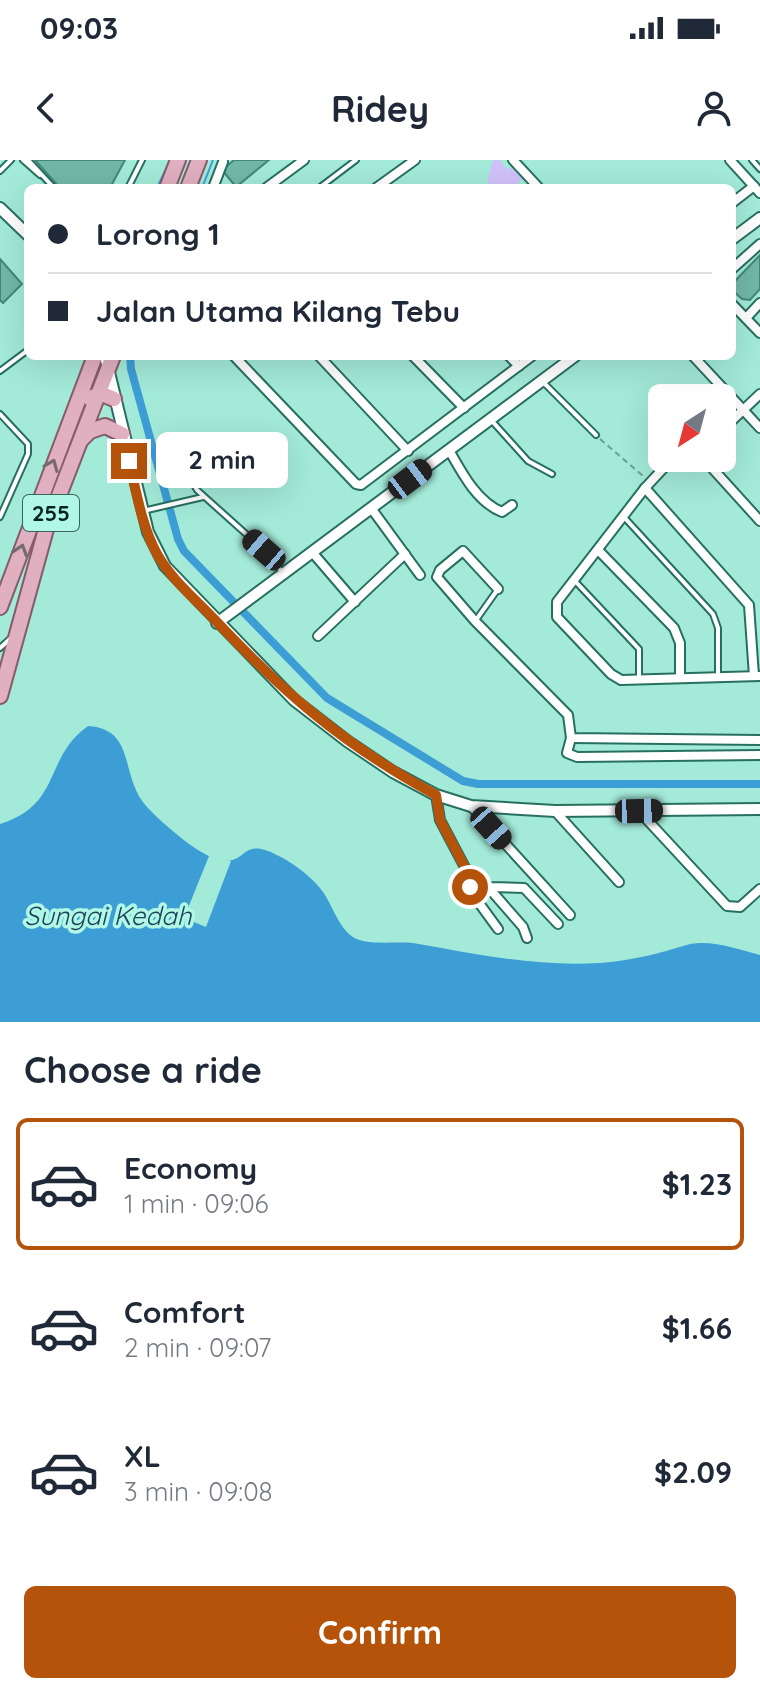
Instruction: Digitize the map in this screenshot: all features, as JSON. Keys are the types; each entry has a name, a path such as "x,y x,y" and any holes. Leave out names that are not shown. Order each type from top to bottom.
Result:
{"main road":[{"path":"169,184 178,160"},
{"path":"190,184 199,160"},
{"name":"255","path":"0,607 93,360"},
{"name":"255","path":"0,696 46,529 108,360"},
{"path":"75,407 97,395 114,399"},
{"path":"76,443 97,427 113,428 122,434"}],"street":[{"path":"271,184 304,160"},
{"path":"382,184 415,160"},
{"path":"513,160 535,184"},
{"path":"730,160 757,189 736,201"},
{"path":"215,184 223,162"},
{"path":"0,208 24,231"},
{"path":"736,236 760,218"},
{"path":"736,265 760,244"},
{"path":"746,318 760,303"},
{"path":"736,308 760,333"},
{"path":"108,360 114,399 142,511 156,552 165,566 217,623 310,713 393,772 436,795 471,806 555,811 760,809"},
{"path":"238,360 356,484 367,483 527,360"},
{"path":"323,360 408,451"},
{"path":"417,360 464,408"},
{"path":"513,360 519,366"},
{"path":"217,623 570,360"},
{"path":"697,360 760,428"},
{"path":"736,418 760,394"},
{"path":"449,450 472,487 493,508 502,512 512,505"},
{"path":"645,488 749,605 757,676 621,680 611,674 557,617 557,602 645,488 660,472"},
{"path":"716,472 760,521"},
{"path":"371,508 420,575"},
{"path":"598,550 674,628 680,643 680,678"},
{"path":"498,589 463,551 440,570 437,577 475,621 568,715 571,738 567,753 571,756 760,755"},
{"path":"312,552 355,602"},
{"path":"318,636 405,554"},
{"path":"571,738 760,740"},
{"path":"671,740 672,757"},
{"path":"436,795 440,820 470,877 471,892 498,929"},
{"path":"471,806 570,915"},
{"path":"555,811 619,882"},
{"path":"639,811 727,906 740,907 760,889"},
{"path":"470,877 489,887 523,927 527,938"},
{"path":"489,887 524,888 558,924"}],"lane":[{"path":"26,160 50,184"},
{"path":"130,184 142,160"},
{"path":"324,184 356,160"},
{"path":"752,160 760,169"},
{"path":"0,171 11,161"},
{"path":"0,371 24,353"},
{"path":"542,381 596,435"},
{"path":"0,414 28,444 28,454 0,517"},
{"path":"490,419 528,461 552,474"},
{"path":"175,437 184,467 203,497 264,550 284,574"},
{"path":"142,511 203,497"},
{"path":"623,516 713,614 718,628 718,678"},
{"path":"574,580 639,649 639,679"},
{"path":"475,621 498,589"},
{"path":"0,648 20,624"}],"path":[{"path":"596,435 615,455 646,478 645,488"}],"shaded area":[{"path":"493,160 499,160 508,170 511,167 522,179 517,184 490,184 487,181"}],"water":[{"name":"Sungai Kedah","path":"88,726 103,729 114,736 121,745 138,795 184,840 206,855 226,861 253,849 268,851 287,860 319,887 343,928 359,940 413,943 529,961 576,964 625,960 696,943 724,945 760,955 760,1022 0,1022 0,824 34,805 44,793 64,752"}],"pier":[{"path":"209,856 231,861 206,927 184,918"}],"building":[{"path":"35,160 125,160 112,184 56,184"},
{"path":"234,160 269,160 240,184 234,184 222,170"},
{"path":"760,255 760,289 750,300 742,299 736,294 736,280"},
{"path":"0,259 22,284 3,303 0,300"}],"waterway":[{"path":"159,184 170,160"},
{"path":"204,184 213,160"},
{"path":"130,360 178,539 184,551 327,698 463,781 478,784 760,784"}],"route":[{"path":"129,461 148,532 165,566 294,700 393,772 436,795 440,820 470,877 470,887"}]}
